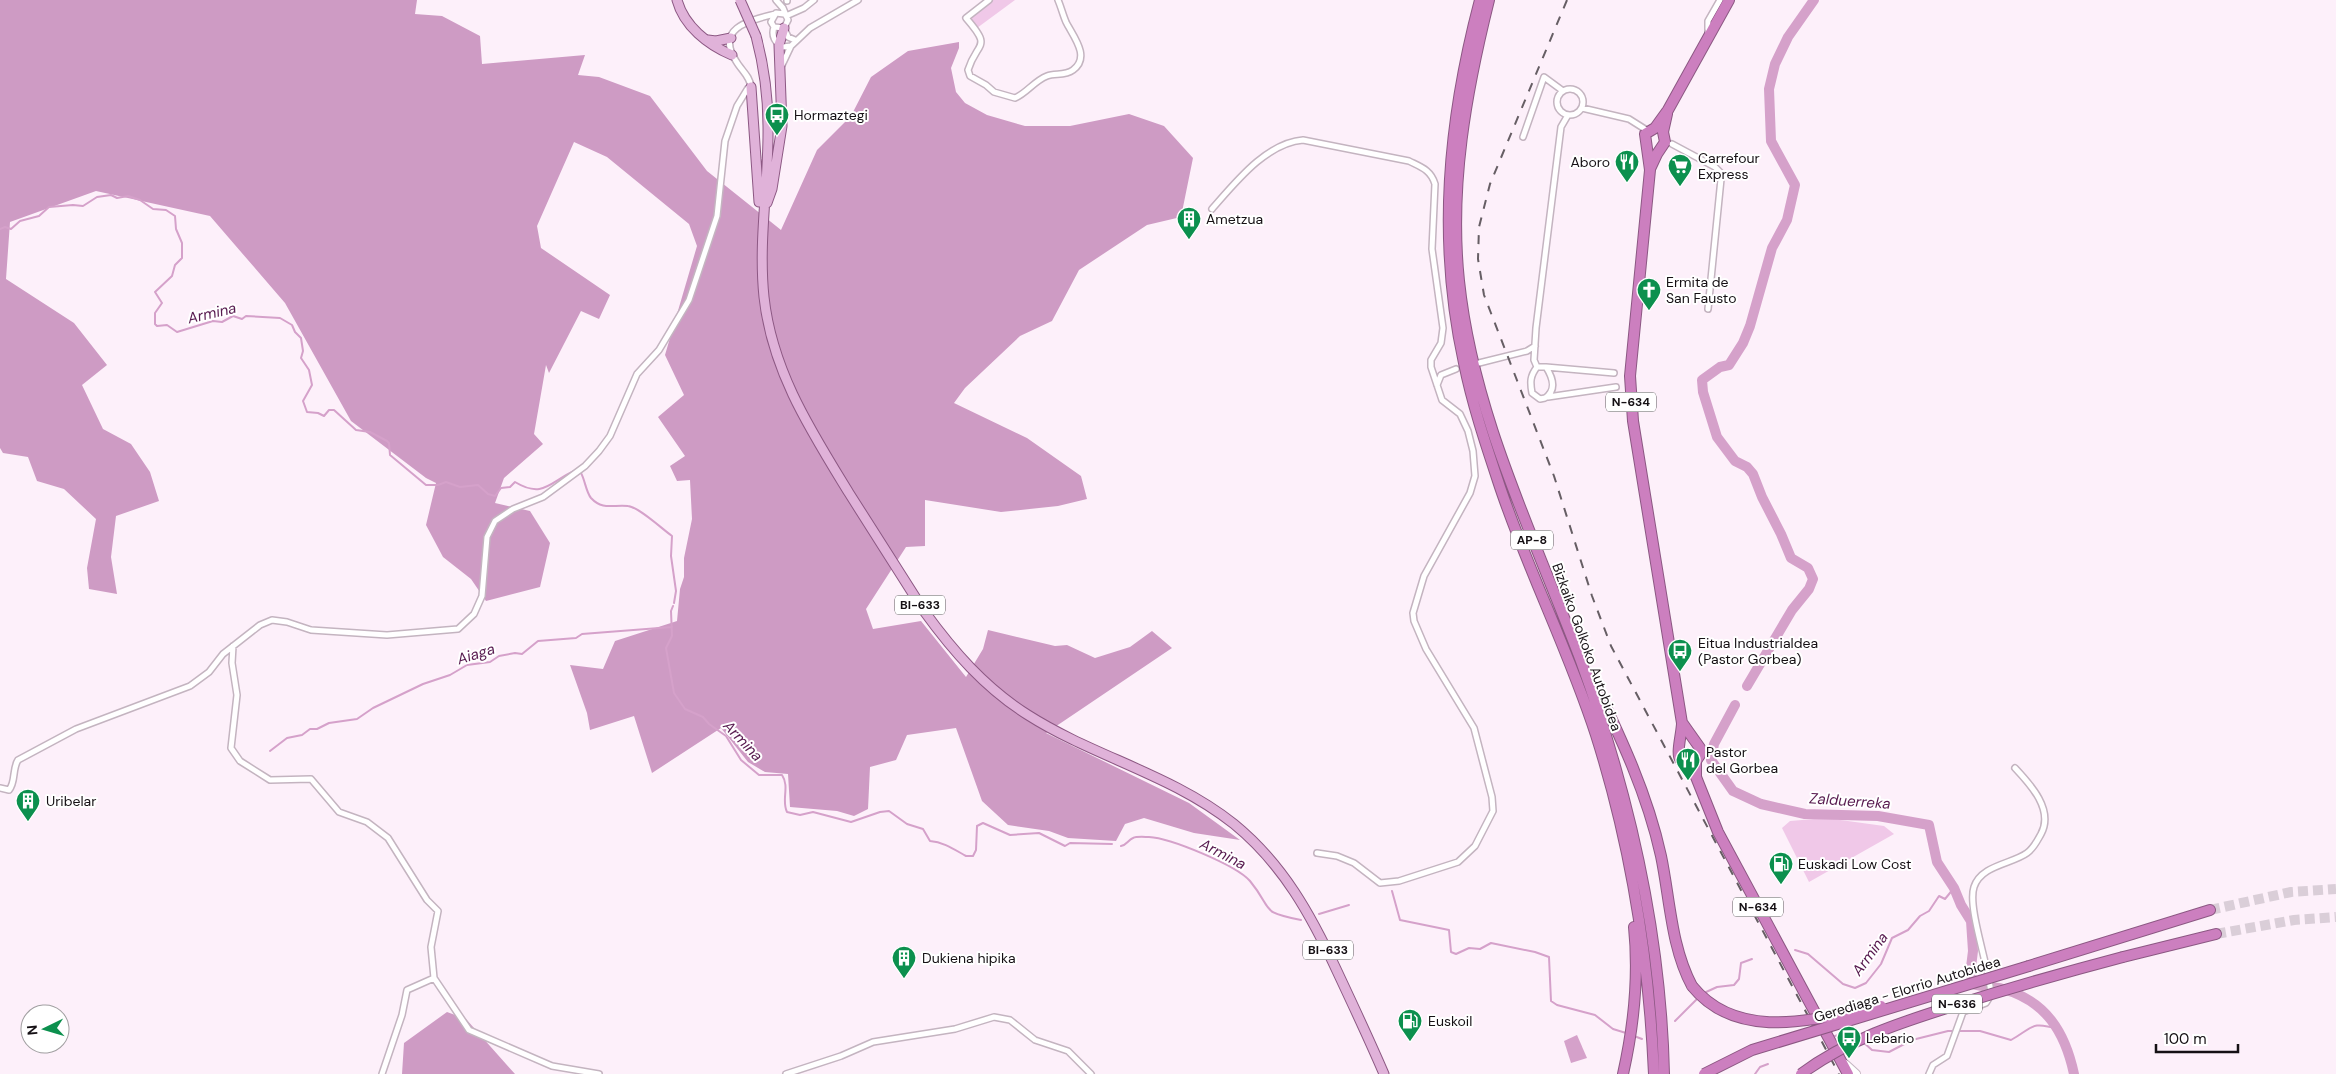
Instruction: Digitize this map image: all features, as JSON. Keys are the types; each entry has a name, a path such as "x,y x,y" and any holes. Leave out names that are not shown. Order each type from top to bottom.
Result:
{"highway":[{"name":"Bizkaiko Golkoko Autobidea","path":"1480,0 1458,95 1449,178 1449,247 1457,327 1472,396 1498,482 1596,735 1623,834 1646,965 1654,1074"},
{"name":"Bizkaiko Golkoko Autobidea","path":"1489,0 1467,96 1456,195 1459,282 1471,356 1483,400 1523,518 1596,706 1632,827 1654,940 1665,1074"},
{"path":"1655,131 1729,0"},
{"name":"N-634","path":"1650,170 1667,146 1655,131 1644,139 1648,147 1650,170 1634,328 1630,392 1640,467 1682,723 1678,753 1680,759 1696,777 1718,832 1848,1074"},
{"path":"1648,147 1652,149 1667,146"},
{"path":"1558,604 1637,776 1661,856 1681,961 1692,986 1702,997 1720,1011 1759,1022 1817,1020 1880,1006 1919,1001"},
{"name":"N-634","path":"1682,723 1701,752 1696,761 1696,777"},
{"path":"1680,744 1687,740 1695,742"},
{"path":"1685,763 1696,761"},
{"path":"1623,1074 1635,1000 1636,958 1632,881"},
{"name":"Gerediaga - Elorrio Autobidea","path":"1704,1074 1752,1050 1919,1001 2210,910"},
{"name":"Gerediaga - Elorrio Autobidea","path":"1800,1074 1854,1042 1897,1024 1992,993 2216,934"}],"main road":[{"path":"677,0 690,24 712,44 732,55"},
{"name":"BI-633","path":"740,0 756,36 765,75 768,101 768,145 762,235 765,308 776,355 786,381 811,431 924,612 944,638 980,678 1028,715 1190,794 1235,825 1263,851 1290,883 1314,922 1384,1074"},
{"path":"763,215 772,189 782,126 782,65 779,27"},
{"path":"708,40 716,41 731,38"},
{"path":"751,87 762,235"}],"street":[{"path":"757,19 779,27 788,22 776,0"},
{"path":"0,788 9,790 12,786 14,766 18,760 76,729 190,686 209,672 217,660 233,646 260,626 272,620 287,622 312,630 387,635 458,629 467,622 474,614 482,596 488,537 495,521 513,509 543,497 585,466 599,452 610,436 637,374 659,350 689,300 717,216 725,141 736,106 748,88 751,87 750,80 732,55 731,38 741,24 801,9 814,0"},
{"path":"782,65 795,40 810,28 858,0"},
{"path":"989,0 966,18 979,34 982,45 968,70 970,76 977,82 986,85 994,92 1015,98 1048,76 1067,73 1075,69 1080,58 1081,52 1058,0"},
{"path":"1708,39 1708,21 1720,0"},
{"path":"775,14 771,19 791,40 795,40"},
{"path":"779,45 791,46"},
{"path":"1523,137 1544,77 1562,92"},
{"path":"1571,89 1579,92 1583,100 1582,108 1576,114 1568,115 1558,107 1558,99 1562,92 1571,89"},
{"path":"1582,108 1629,119 1655,131"},
{"path":"1537,368 1534,360 1536,328 1561,127 1568,115"},
{"path":"1212,209 1251,166 1289,141 1303,140 1409,161 1425,168 1433,176 1435,184 1432,249 1443,328 1441,343 1431,360 1431,367 1442,400 1460,414 1463,419 1473,451 1475,476 1470,493 1424,576 1413,612 1414,622 1426,649 1468,714 1474,728 1492,798 1493,811 1475,846 1458,862 1399,881 1380,882 1354,863 1337,856 1317,854"},
{"path":"1667,146 1716,167 1720,172 1721,179 1708,309"},
{"path":"1479,363 1528,351 1535,346"},
{"path":"1520,352 1534,360"},
{"path":"1431,367 1442,375"},
{"path":"1546,367 1553,382 1548,397"},
{"path":"1614,373 1546,367 1537,368 1532,374 1530,381 1532,393 1540,398 1616,387"},
{"path":"1436,386 1442,375 1456,369"},
{"path":"233,646 232,663 237,695 231,748 240,761 270,780 311,779 338,812 366,822 388,838 427,900 438,911 431,947 434,978 465,1025 474,1034 521,1051 552,1066 599,1074"},
{"path":"1929,1074 1932,1065 1947,1056 1959,1019 1964,1010 1988,1002 1991,992 1974,908 1974,887 1978,879 1988,871 2019,858 2034,847 2042,831 2045,819 2044,809 2030,785 2015,768"},
{"path":"382,1074 402,1015 407,990 434,978"},
{"path":"786,1074 841,1056 873,1042 955,1029 994,1017 1010,1020 1035,1040 1068,1051 1091,1074"},
{"path":"1840,1060 1856,1074"}],"shaded area":[{"path":"0,0 417,0 415,14 442,16 480,36 482,64 585,55 578,75 599,77 650,96 707,171 781,230 817,150 851,116 871,77 908,51 959,42 959,48 951,68 956,92 965,103 987,115 1025,126 1070,126 1129,114 1164,126 1193,158 1181,217 1147,225 1079,270 1052,321 1020,336 965,388 954,403 1027,438 1081,476 1087,499 1058,506 1001,512 925,500 925,546 906,547 866,609 873,629 921,621 966,677 983,649 988,630 1055,646 1067,645 1095,658 1130,647 1152,631 1172,648 1046,733 1189,803 1240,840 1194,833 1144,818 1125,824 1116,841 1068,838 1049,831 1008,825 982,801 956,728 907,735 896,760 870,767 868,809 854,816 837,811 790,807 788,774 765,772 748,762 721,728 652,773 634,716 590,730 587,713 570,665 603,669 615,641 677,621 680,589 684,577 684,558 692,519 690,480 677,481 670,466 685,456 658,417 684,395 665,355 697,246 689,224 607,157 574,142 537,226 541,248 610,295 599,319 581,311 549,373 546,365 534,434 543,444 504,478 495,503 530,511 550,543 540,587 486,601 471,579 443,557 426,525 436,483 426,478 351,421 285,303 210,216 96,191 10,222 6,279 74,323 107,365 82,385 103,429 131,444 150,472 159,501 116,516 111,557 117,594 89,589 87,568 96,519 64,489 37,481 28,457 3,453 0,448"},
{"path":"993,0 1015,0 977,28 970,18"},
{"path":"1826,818 1884,826 1894,834 1809,882 1782,828 1790,821"},
{"path":"447,1012 466,1019 515,1074 402,1074 404,1043"},
{"path":"1577,1035 1587,1058 1571,1063 1564,1041"}],"waterway":[{"path":"1747,686 1792,610 1809,589 1813,579 1808,568 1791,558 1753,474 1747,467 1735,461 1717,437 1703,392 1702,380 1720,367 1729,365 1743,343 1750,326 1772,248 1787,220 1795,185 1771,141 1769,89 1775,64 1788,37 1814,0"},
{"name":"Armina","path":"0,229 5,227 11,229 20,221 39,216 49,207 83,206 97,197 111,195 117,198 128,196 140,200 153,209 166,210 175,216 176,229 182,243 182,258 175,265 172,276 155,292 162,303 155,313 155,324 157,326 167,325 177,332 213,321 222,322 233,316 242,319 246,316 280,318 292,325 295,332 301,338 303,351 301,358 309,370 312,385 303,401 307,412 318,413 324,416 329,410 334,410 356,430 370,432 387,441 389,443 390,455 426,485 438,485 446,482 460,487 478,485 488,494 495,496 501,488 510,487 515,482 525,487 540,489 574,471"},
{"name":"Armina","path":"581,473 589,495 595,502 604,506 633,507 672,536 671,556 676,591 674,603"},
{"name":"Armina","path":"673,606 671,611 672,636 666,648 674,693 685,709 703,717 709,724 726,736 741,760 759,775 782,775 785,784 785,807 787,812 800,815 813,812 851,822 880,812 889,811 907,824 923,829 930,841 945,845 966,856 973,856 976,850 977,826 983,823 1010,835 1039,833 1065,846 1070,843 1112,844"},
{"name":"Aiaga","path":"270,751 287,738 302,735 310,729 317,729 329,723 357,719 373,708 423,684 450,675 467,665 490,662 499,656 515,653 522,654 538,641 576,638 582,634 672,627"},
{"name":"Zalduerreka","path":"1735,705 1714,744 1711,760 1733,791 1761,804 1805,814 1878,816 1929,825 1937,862 1954,888 1961,905 1971,921 1973,951 1971,967 1972,984 1999,988 2018,994 2042,1010 2059,1032 2074,1074"},
{"name":"Armina","path":"1121,846 1135,837 1149,837 1172,842 1202,853 1243,875 1250,881 1272,912 1301,920"},
{"name":"Armina","path":"1795,950 1808,954 1843,984 1855,988 1866,983 1881,964 1892,938 1908,930 1920,916 1929,911 1939,896 1945,899 1954,888"},
{"name":"Armina","path":"1392,891 1400,920 1449,930 1451,952 1456,954 1469,948 1480,949 1491,943 1535,952 1549,957 1551,1001 1557,1005 1595,1015 1613,1029 1626,1033"},
{"name":"Armina","path":"1319,914 1349,905"},
{"name":"Armina","path":"1704,993 1717,987 1734,985 1739,979 1741,963 1752,959"},
{"name":"Armina","path":"1675,1021 1698,998"},
{"path":"1863,1042 1872,1050 1889,1052 1912,1040 1948,1031 1980,1031 2011,1040 2037,1026 2059,1029"},
{"path":"1835,1036 1850,1031 1858,1036"},
{"name":"Armina","path":"1634,1036 1642,1039"},
{"path":"1755,1074 1760,1067 1768,1064"}],"tunnel":[{"path":"2210,910 2291,892 2336,889"},
{"path":"2216,934 2294,920 2336,917"}],"railway":[{"path":"1567,0 1490,184 1479,227 1478,259 1484,295 1554,476 1592,596 1611,646 1839,1074"}],"place":[{"name":"Hormaztegi","path":"777,136"},
{"name":"Aboro","path":"1627,183"},
{"name":"Carrefour Express","path":"1680,187"},
{"name":"Ametzua","path":"1189,240"},
{"name":"Ermita de San Fausto","path":"1649,311"},
{"name":"Eitua Industrialdea (Pastor Gorbea)","path":"1680,672"},
{"name":"Pastor del Gorbea","path":"1688,781"},
{"name":"Uribelar","path":"28,822"},
{"name":"Euskadi Low Cost","path":"1781,885"},
{"name":"Dukiena hipika","path":"904,979"},
{"name":"Euskoil","path":"1410,1042"},
{"name":"Lebario","path":"1849,1059"}]}
